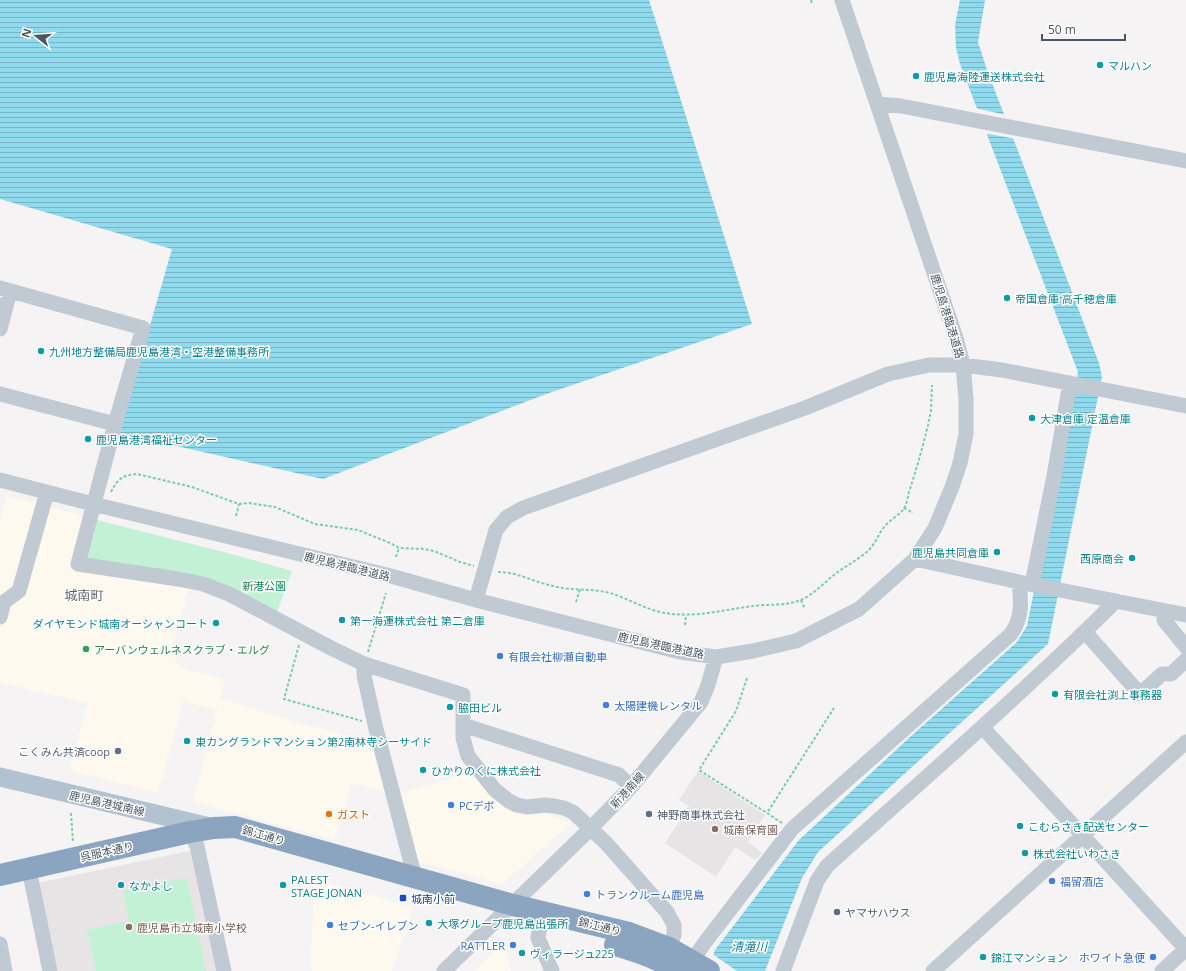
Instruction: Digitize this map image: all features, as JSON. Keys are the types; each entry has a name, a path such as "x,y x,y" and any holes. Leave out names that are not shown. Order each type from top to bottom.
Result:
{"highway":[{"name":"錦江通り","path":"214,828 235,827 415,878 506,911 540,926 633,950 670,966 693,968"},
{"name":"錦江通り","path":"214,828 232,840 369,878 506,911 629,933 669,948 693,968"},
{"name":"呉服本通り","path":"0,874 29,869 190,832 214,828"}],"main road":[{"name":"鹿児島港城南線","path":"0,778 214,828"}],"street":[{"name":"鹿児島港臨港道路","path":"0,480 391,576 476,600 680,652 716,657 753,651 796,641 860,610 915,559 935,528 960,463 966,434 966,399 963,365 954,331 842,0"},
{"path":"878,104 901,106 977,120 1186,161"},
{"path":"0,329 5,290 143,328 115,424 78,564 203,584 229,594 364,664 463,695 463,738 468,756 495,790 509,801 517,805 527,807 545,805 564,808 573,812 591,828 667,912 674,925 674,935 669,948"},
{"path":"476,600 496,530 507,518 523,508 805,408 888,374 929,365 963,365 1002,370 1186,406"},
{"path":"693,968 703,945 792,829 1011,634 1017,626 1026,583 1054,476 1070,383"},
{"path":"0,394 115,424"},
{"path":"0,617 4,602 19,591 47,492"},
{"path":"915,559 1186,615"},
{"path":"783,971 817,881 827,866 982,727 1085,632 1116,601"},
{"path":"1166,611 1164,620 1186,647"},
{"path":"1085,632 1140,694 1162,674 1171,674 1186,660"},
{"name":"新港南線","path":"444,971 631,787 701,702 708,685 716,657"},
{"path":"364,664 364,675 375,725 415,878"},
{"path":"463,725 619,775 631,787"},
{"path":"982,727 1186,949 1162,971"},
{"path":"933,971 1186,742"},
{"path":"190,832 197,846 224,971"},
{"path":"29,869 50,971"},
{"path":"540,926 538,938 552,971"},
{"path":"0,944 6,971"}],"path":[{"path":"494,572 516,574 553,586 609,593 659,612 686,615 719,612 753,606 781,604 801,600 818,589 851,562 862,556 870,548 887,524 904,508 928,425 931,411 932,385"},
{"path":"111,492 116,482 121,478 131,474 137,474 192,487 239,504 249,503 275,507 315,524 358,530 399,548 434,550 460,562 473,566"},
{"path":"236,516 239,504"},
{"path":"904,508 913,513"},
{"path":"396,558 399,548"},
{"path":"576,602 580,589"},
{"path":"364,664 386,593"},
{"path":"801,600 805,609"},
{"path":"685,625 686,615"},
{"path":"299,646 284,699 375,725"},
{"path":"747,678 736,711 699,770 792,829"},
{"path":"767,813 834,708"},
{"path":"71,813 73,843"}],"shaded area":[{"path":"7,496 84,516 69,569 190,584 171,652 180,668 225,679 220,698 281,718 375,743 389,793 351,783 335,840 193,802 217,710 183,702 158,793 69,770 88,703 0,683 0,520"},
{"name":"城南保育園","path":"698,771 765,815 748,842 763,853 755,860 735,847 716,877 665,843 689,806 679,800"},
{"path":"475,772 494,798 514,813 544,814 572,822 502,884 417,861 398,793"},
{"name":"鹿児島市立城南小学校","path":"194,850 218,971 58,971 38,883"},
{"path":"315,880 413,907 392,971 312,971 310,967"},
{"path":"504,941 510,971 474,971"}],"green space":[{"name":"新港公園","path":"97,520 292,571 276,615 222,585 179,572 89,560 87,558"},
{"path":"187,878 206,971 96,971 87,930 129,921 123,891"}],"water":[{"path":"0,0 649,0 752,324 549,393 323,479 119,433 172,249 0,199"},
{"name":"清滝川","path":"960,0 985,0 978,42 987,70 1099,363 1102,377 1048,644 818,852 802,878 765,971 708,971 715,950 799,840 910,737 1017,642 1027,626 1078,372 960,64 956,48 955,25"}],"pier":[{"path":"975,108 1006,115 1016,139 984,133"},
{"path":"711,953 737,971 706,971"}],"place":[{"name":"マルハン","path":"1100,65"},
{"name":"鹿児島海陸運送株式会社","path":"916,76"},
{"name":"帝国倉庫 高千穂倉庫","path":"1007,298"},
{"name":"九州地方整備局鹿児島港湾・空港整備事務所","path":"41,351"},
{"name":"大津倉庫 定温倉庫","path":"1032,418"},
{"name":"鹿児島港湾福祉センター","path":"88,439"},
{"name":"鹿児島共同倉庫","path":"997,552"},
{"name":"西原商会","path":"1132,558"},
{"name":"第一海運株式会社 第二倉庫","path":"342,620"},
{"name":"ダイヤモンド城南オーシャンコート","path":"216,623"},
{"name":"アーバンウェルネスクラブ・エルグ","path":"86,649"},
{"name":"有限会社柳瀬自動車","path":"500,656"},
{"name":"有限会社渕上事務器","path":"1055,694"},
{"name":"太陽建機レンタル","path":"606,705"},
{"name":"脇田ビル","path":"450,707"},
{"name":"東カングランドマンション第2南林寺シーサイド","path":"187,741"},
{"name":"こくみん共済coop","path":"118,751"},
{"name":"ひかりのくに株式会社","path":"423,770"},
{"name":"PCデポ","path":"451,805"},
{"name":"ガスト","path":"329,814"},
{"name":"神野商事株式会社","path":"649,814"},
{"name":"こむらさき配送センター","path":"1020,826"},
{"name":"城南保育園","path":"715,829"},
{"name":"株式会社いわさき","path":"1025,853"},
{"name":"福留酒店","path":"1052,881"},
{"name":"なかよし","path":"121,885"},
{"name":"PALEST STAGE JONAN","path":"283,885"},
{"name":"トランクルーム鹿児島","path":"587,894"},
{"name":"城南小前","path":"403,898"},
{"name":"ヤマサハウス","path":"837,912"},
{"name":"大塚グループ鹿児島出張所","path":"429,923"},
{"name":"セブン-イレブン","path":"330,925"},
{"name":"鹿児島市立城南小学校","path":"129,927"},
{"name":"RATTLER","path":"513,945"},
{"name":"ヴィラージュ225","path":"522,953"},
{"name":"錦江マンション","path":"983,957"},
{"name":"ホワイト急便","path":"1153,957"}],"district":[{"name":"城南町","path":"84,595"}]}
